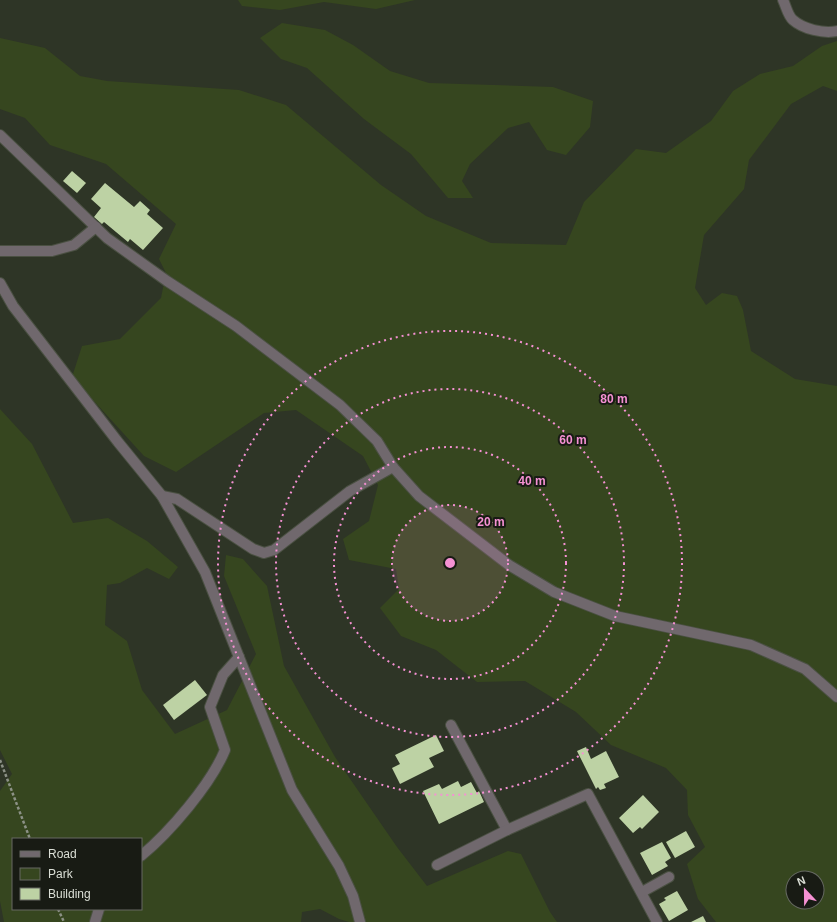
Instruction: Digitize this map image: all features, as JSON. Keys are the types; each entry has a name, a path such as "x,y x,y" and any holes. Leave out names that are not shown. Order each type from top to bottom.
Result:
{"street":[{"path":"783,0 792,19 809,28 830,33 837,31"},
{"path":"0,135 107,238 167,281 236,326 340,404 377,441 393,467 425,500 509,565 554,592 615,616 751,645 805,669 837,696"},
{"path":"0,251 52,251 74,245 96,227"},
{"path":"0,283 13,306 118,442 162,496 205,572 292,790 339,866 353,896 360,922"},
{"path":"162,496 177,499 253,549 264,553 274,550 350,491 393,467"},
{"path":"142,855 194,800 222,759 225,750 210,707 223,675 239,657"},
{"path":"451,725 506,830"},
{"path":"437,865 506,830 588,794 657,922"},
{"path":"642,892 669,877"},
{"path":"95,922 98,910"}],"path":[{"path":"0,760 30,838"},
{"path":"58,910 64,922"}],"green space":[{"path":"238,0 415,0 376,9 324,2 280,10 242,6"},
{"path":"282,23 325,30 353,45 390,71 429,83 553,87 593,101 590,127 566,155 547,150 529,122 508,128 470,164 462,181 473,198 448,198 411,154 364,119 307,68 281,59 260,38"},
{"path":"0,38 45,48 80,76 107,81 239,90 286,105 381,185 426,216 491,243 566,245 584,202 636,149 666,153 711,121 733,91 760,74 793,66 822,46 837,41 837,91 823,86 791,104 749,160 744,189 704,235 695,288 706,305 722,293 737,296 743,310 751,351 795,379 837,386 837,922 716,922 698,899 687,864 705,847 688,815 687,790 666,768 611,745 576,712 525,681 477,682 436,650 401,636 380,608 399,589 396,569 349,560 343,539 369,521 378,485 363,456 296,410 264,413 176,472 144,456 72,377 82,346 120,339 161,298 166,273 159,259 176,224 106,164 50,145 25,118 0,109"},
{"path":"0,409 32,444 73,523 108,518 147,541 178,567 169,579 147,568 120,583 107,585 105,625 127,641 142,690 175,734 227,710 256,654 224,576 226,555 243,559 267,586 284,666 335,757 397,847 427,886 508,851 521,854 550,912 557,922 349,922 339,919 320,909 302,912 301,922 4,922 0,901 0,791 12,774 0,750"}],"building":[{"path":"72,171 86,183 77,193 63,181"},
{"path":"105,183 134,207 140,201 150,210 147,214 163,228 143,250 130,239 128,242 104,222 102,224 94,217 101,208 91,199"},
{"path":"195,680 207,695 174,720 163,705"},
{"path":"436,735 444,751 429,758 434,767 400,784 392,768 400,764 395,755"},
{"path":"586,747 591,759 606,751 619,777 604,784 606,788 600,790 598,787 596,789 577,751"},
{"path":"458,781 461,787 471,782 477,793 479,791 484,802 439,824 423,791 439,784 442,789"},
{"path":"643,795 659,812 642,829 640,827 633,833 619,818"},
{"path":"686,831 695,847 675,858 666,842"},
{"path":"662,842 671,858 665,862 668,866 652,875 640,853"},
{"path":"677,891 688,910 669,921 659,904 666,900 664,898"},
{"path":"703,916 706,922 691,922"}]}
